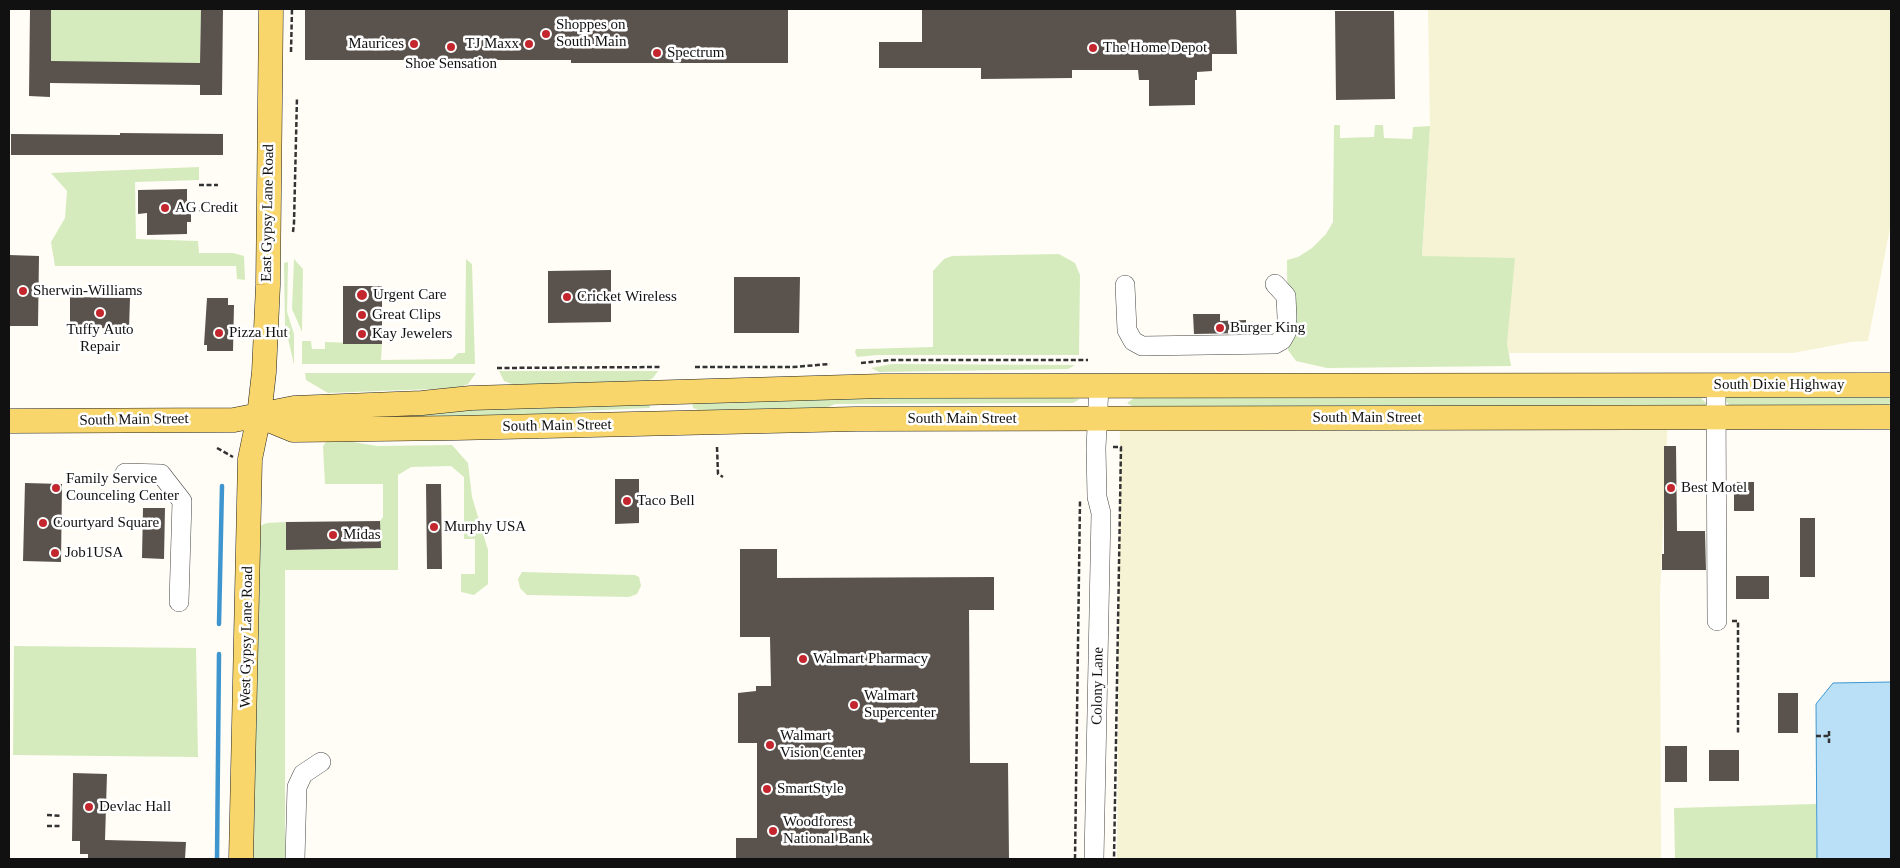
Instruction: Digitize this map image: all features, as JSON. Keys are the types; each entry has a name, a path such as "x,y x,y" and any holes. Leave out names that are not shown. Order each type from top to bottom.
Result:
{"main road":[{"name":"East Gypsy Lane Road","path":"259,416 264,372 268,285 270,9"},
{"name":"South Main Street","path":"9,421 234,420 294,408 422,403 471,398 883,386 1666,384"},
{"name":"South Dixie Highway","path":"1666,384 1891,385"},
{"name":"South Main Street","path":"259,416 293,430 856,419 1716,418"},
{"name":"West Gypsy Lane Road","path":"241,859 250,459 259,416"},
{"path":"1716,418 1891,417"}],"street":[{"path":"1125,285 1127,330 1134,341 1142,346 1275,344 1282,340 1286,333 1287,318 1286,296 1275,284"},
{"path":"1716,385 1716,621"},
{"name":"Colony Lane","path":"1094,859 1102,513 1097,497 1096,448 1103,418 1099,386"},
{"path":"125,473 161,474 182,501 179,602"},
{"path":"295,859 297,787 303,774 321,762"}],"path":[{"path":"291,61 292,9"},
{"path":"293,232 297,97"},
{"path":"199,185 218,185"},
{"path":"199,210 218,210"},
{"path":"861,363 890,360 1088,360"},
{"path":"695,367 793,367 830,364"},
{"path":"497,368 660,367"},
{"path":"717,447 718,474 723,477"},
{"path":"1113,447 1121,447 1114,859"},
{"path":"217,448 236,459"},
{"path":"1075,859 1080,498"},
{"path":"1716,621 1738,621 1738,733"},
{"path":"1829,731 1829,743"},
{"path":"1816,736 1829,736"},
{"path":"47,815 62,816"},
{"path":"47,826 62,826"}],"shaded area":[{"path":"1428,9 1891,9 1891,223 1868,341 1851,342 1793,353 1509,353 1507,343 1422,256 1430,126"},
{"path":"1668,417 1660,593 1661,859 1117,859 1120,418"}],"green space":[{"path":"51,9 201,9 200,63 51,62"},
{"path":"1334,125 1340,125 1340,138 1374,137 1375,125 1383,125 1384,138 1412,139 1413,127 1430,126 1422,256 1515,258 1507,343 1511,366 1327,368 1296,361 1288,350 1287,260 1298,257 1312,248 1326,234 1333,222"},
{"path":"199,167 199,180 135,182 136,239 198,241 199,253 233,253 244,256 245,280 237,279 236,266 55,266 51,242 65,218 67,191 51,173"},
{"path":"1059,254 1075,263 1080,275 1079,355 877,355 857,357 856,349 933,347 933,271 944,259 952,256"},
{"path":"294,259 303,269 302,332 292,309"},
{"path":"466,259 472,264 475,364 302,364 302,341 311,341 312,349 325,349 325,342 382,344 381,360 452,359 458,353 465,353"},
{"path":"288,262 287,312 294,334 294,365 285,325 284,263"},
{"path":"892,364 1075,365 1068,369 879,372 871,368"},
{"path":"499,371 658,371 653,378 643,384 520,387 504,381"},
{"path":"305,373 476,373 468,384 458,388 328,393 306,380"},
{"path":"1728,394 1888,395 1891,400 1888,406 1730,406 1725,400"},
{"path":"824,398 1080,399 1073,403 835,404 819,411 709,414 693,408 692,402"},
{"path":"1134,398 1701,398 1710,407 1134,407 1127,403"},
{"path":"649,403 650,408 580,411 540,418 298,422 299,416 398,416 471,408"},
{"path":"329,438 377,446 452,445 468,463 472,497 488,550 488,584 474,595 461,592 461,574 475,574 475,539 464,539 464,477 451,466 411,467 398,475 398,570 285,570 285,859 253,859 257,527 267,523 286,522 287,550 380,548 380,521 383,517 383,484 325,484 323,446"},
{"path":"522,572 635,575 639,577 641,586 637,594 629,597 527,595 520,588 518,579"},
{"path":"14,646 196,648 198,757 13,755"},
{"path":"1816,804 1817,859 1675,858 1674,808"}],"water":[{"path":"1891,682 1891,859 1817,859 1816,704 1833,683"}],"building":[{"path":"30,9 51,9 51,61 200,63 201,9 223,9 222,95 200,95 200,85 50,83 50,97 29,96"},
{"name":"Shoppes on South Main","path":"305,9 788,9 788,63 571,63 571,60 305,60"},
{"name":"The Home Depot","path":"922,9 1236,9 1237,54 1212,54 1212,71 1197,72 1197,80 1195,80 1195,105 1149,106 1149,80 1139,80 1138,70 1072,70 1072,78 981,79 981,68 879,68 879,42 922,42"},
{"path":"1335,11 1394,11 1395,99 1336,100"},
{"path":"120,133 223,134 223,155 11,155 11,134 120,135"},
{"name":"AG Credit","path":"187,189 187,202 191,202 191,222 187,222 187,234 147,235 147,213 138,214 138,190"},
{"name":"Sherwin-Williams","path":"9,255 39,256 38,326 9,326"},
{"path":"611,270 611,322 548,323 548,271"},
{"path":"734,277 800,277 799,333 734,333"},
{"path":"343,286 382,286 382,344 343,344"},
{"name":"Tuffy Auto Repair","path":"70,297 130,298 129,329 70,327"},
{"name":"Pizza Hut","path":"207,298 228,298 228,305 234,305 233,351 207,351 207,345 204,345"},
{"name":"Burger King","path":"1193,314 1220,314 1220,321 1246,320 1246,333 1194,334"},
{"name":"Best Motel","path":"1664,446 1676,446 1677,531 1705,531 1706,570 1662,570 1662,554 1664,554"},
{"name":"Taco Bell","path":"615,479 639,479 639,523 615,524"},
{"path":"1734,482 1754,482 1754,511 1734,511"},
{"name":"Courtyard Square","path":"25,483 62,484 61,562 23,561"},
{"name":"Murphy USA","path":"426,484 441,484 442,569 427,569"},
{"path":"143,508 165,508 164,559 142,558"},
{"path":"1800,518 1815,518 1815,577 1800,577"},
{"name":"Midas","path":"380,521 381,548 286,550 286,522"},
{"name":"Walmart Supercenter","path":"740,549 777,549 777,578 994,577 994,610 969,610 970,763 1008,763 1009,859 736,859 736,838 757,838 757,743 738,743 738,693 756,691 756,686 771,686 770,637 740,637"},
{"path":"1736,576 1769,576 1769,599 1736,599"},
{"path":"1778,693 1798,693 1798,733 1778,733"},
{"path":"1665,746 1687,746 1687,782 1665,782"},
{"path":"1709,750 1739,750 1739,781 1709,781"},
{"name":"Devlac Hall","path":"73,773 107,774 105,840 186,842 185,859 88,859 88,854 80,854 80,841 72,841"}],"waterway":[{"path":"219,624 222,486"},
{"path":"217,859 219,654"}],"place":[{"name":"Shoppes on South Main","path":"546,34"},
{"name":"Maurices","path":"414,44"},
{"name":"TJ Maxx","path":"529,44"},
{"name":"Shoe Sensation","path":"451,47"},
{"name":"The Home Depot","path":"1093,48"},
{"name":"Spectrum","path":"657,53"},
{"name":"AG Credit","path":"165,208"},
{"name":"Sherwin-Williams","path":"23,291"},
{"name":"Urgent Care","path":"362,295"},
{"name":"Cricket Wireless","path":"567,297"},
{"name":"Tuffy Auto Repair","path":"100,313"},
{"name":"Great Clips","path":"362,315"},
{"name":"Burger King","path":"1220,328"},
{"name":"Pizza Hut","path":"219,333"},
{"name":"Kay Jewelers","path":"362,334"},
{"name":"Family Service Counceling Center","path":"56,488"},
{"name":"Best Motel","path":"1671,488"},
{"name":"Taco Bell","path":"627,501"},
{"name":"Courtyard Square","path":"43,523"},
{"name":"Murphy USA","path":"434,527"},
{"name":"Midas","path":"333,535"},
{"name":"Job1USA","path":"55,553"},
{"name":"Walmart Pharmacy","path":"803,659"},
{"name":"Walmart Supercenter","path":"854,705"},
{"name":"Walmart Vision Center","path":"770,745"},
{"name":"SmartStyle","path":"767,789"},
{"name":"Devlac Hall","path":"89,807"},
{"name":"Woodforest National Bank","path":"773,831"}]}
